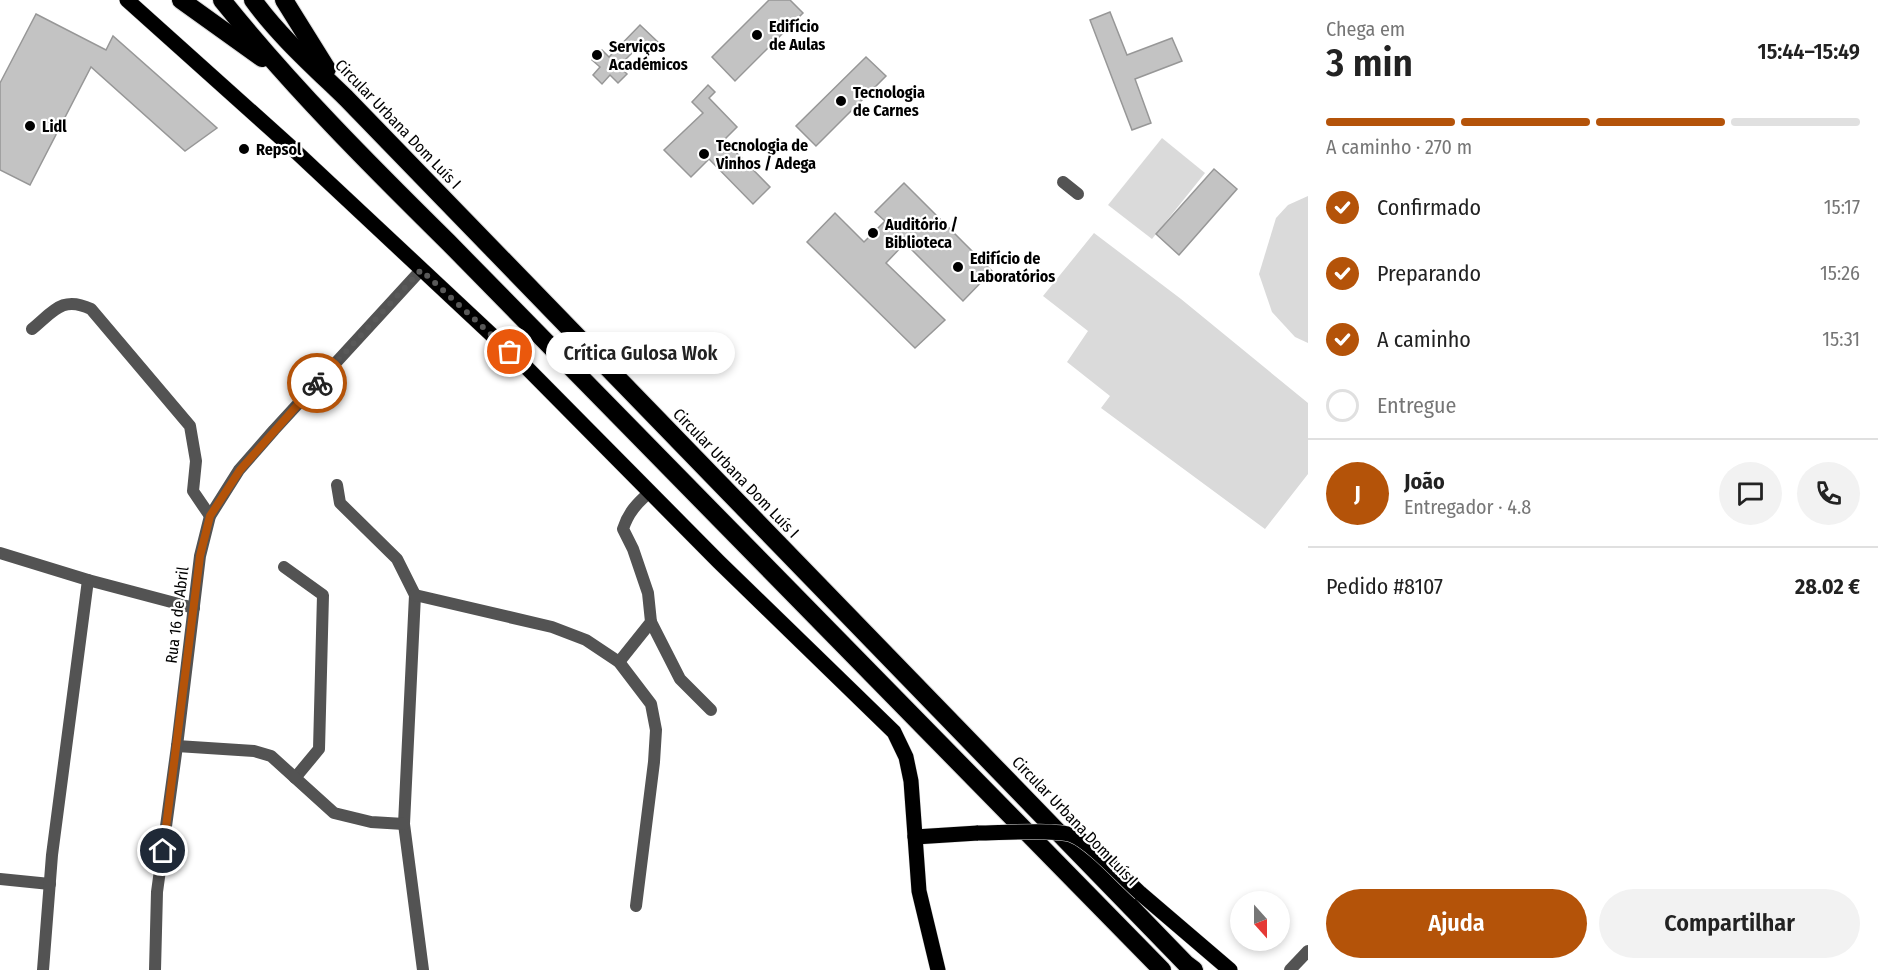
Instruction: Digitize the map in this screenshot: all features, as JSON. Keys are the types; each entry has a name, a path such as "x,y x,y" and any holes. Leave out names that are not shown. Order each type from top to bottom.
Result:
{"highway":[{"path":"181,0 285,75"},
{"path":"222,0 285,75 358,153 1162,970"},
{"name":"Circular Urbana Dom Luís I","path":"253,0 302,55 351,102 1194,970"},
{"path":"284,0 351,102"}],"main road":[{"path":"127,0 292,148 526,367 894,732 906,757 911,781 919,891 938,970"},
{"path":"915,837 978,832 1071,835 1086,844 1230,970"}],"street":[{"path":"1063,182 1078,194"},
{"name":"Rua 16 de Abril","path":"155,970 157,892 200,556 210,516 240,470 274,430 421,270"},
{"path":"32,328 63,304 78,303 90,309 190,426 196,462 193,491 210,516"},
{"path":"337,485 340,503 397,559 415,595 404,824 423,970"},
{"path":"650,492 636,504 623,530 633,549 648,592 651,622 680,679 711,710"},
{"path":"0,553 88,580 194,608"},
{"path":"284,567 322,595 320,749 295,778"},
{"path":"43,970 68,724 88,580"},
{"path":"415,595 552,627 586,640 619,662 651,704 656,729 654,762 636,906"},
{"path":"619,662 651,622"},
{"path":"177,746 254,751 271,756 334,813 371,822 404,824"},
{"path":"0,879 50,884"},
{"path":"1290,970 1306,954"}],"shaded area":[{"path":"1162,138 1205,173 1152,239 1108,205"},
{"path":"1308,196 1308,343 1295,337 1272,312 1259,274 1276,218 1288,205"},
{"path":"1094,233 1181,299 1308,403 1308,474 1265,529 1101,408 1110,396 1067,362 1088,331 1043,296"}],"building":[{"name":"Edifício de Aulas","path":"769,0 790,0 803,13 735,81 712,57"},
{"path":"1110,12 1127,55 1172,38 1182,61 1135,79 1151,123 1132,130 1090,20"},
{"name":"Lidl","path":"36,14 106,50 113,36 217,128 185,151 91,67 30,185 0,170 0,83"},
{"path":"640,25 660,44 651,52 642,43 619,66 627,74 618,83 610,75 602,84 593,75 600,67 592,60 602,50 609,57"},
{"name":"Tecnologia de Carnes","path":"866,57 886,76 816,146 796,126"},
{"name":"Tecnologia de Vinhos / Adega","path":"708,85 715,92 709,98 737,127 724,140 770,187 753,204 709,159 691,177 664,150 703,113 692,102"},
{"path":"1214,169 1237,189 1179,255 1156,234"},
{"name":"Edifício de Laboratórios","path":"904,183 992,271 963,301 905,243 886,263 945,320 915,348 807,242 835,213 864,242 885,221 875,212"}],"way so far":[{"path":"317,383 421,270 510,352"}],"place":[{"name":"Edifício de Aulas","path":"757,35"},
{"name":"Serviços Académicos","path":"597,55"},
{"name":"Tecnologia de Carnes","path":"841,101"},
{"name":"Lidl","path":"30,126"},
{"name":"Repsol","path":"244,149"},
{"name":"Tecnologia de Vinhos / Adega","path":"704,154"},
{"name":"Auditório / Biblioteca","path":"873,233"},
{"name":"Edifício de Laboratórios","path":"958,267"},
{"name":"Crítica Gulosa Wok","path":"510,352"}],"route":[{"path":"163,851 200,556 210,516 240,470 317,383"}]}
